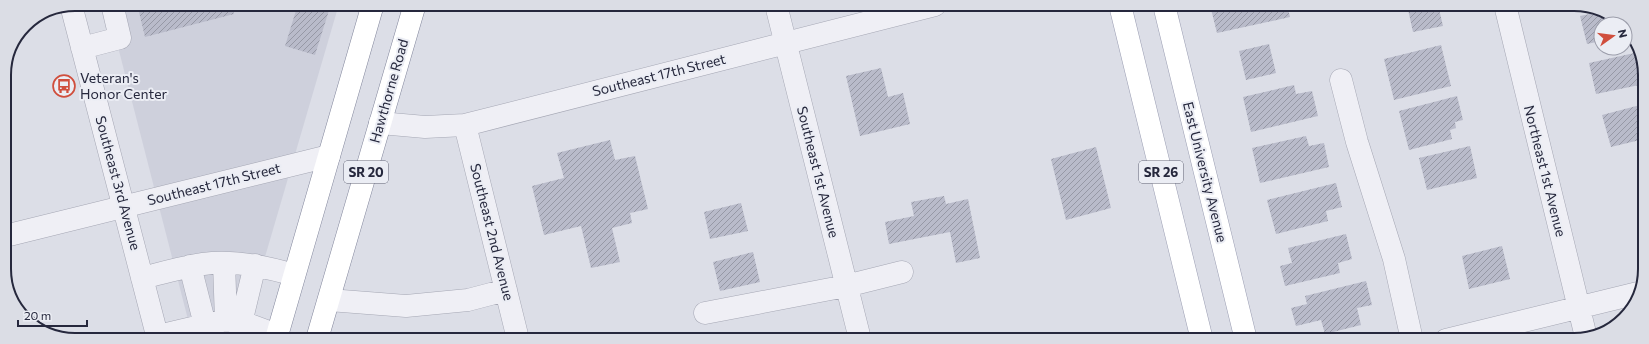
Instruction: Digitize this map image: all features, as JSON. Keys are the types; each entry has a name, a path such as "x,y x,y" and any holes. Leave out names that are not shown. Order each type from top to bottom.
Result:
{"main road":[{"name":"SR 20","path":"277,333 371,11"},
{"name":"Hawthorne Road","path":"319,333 413,11"},
{"name":"SR 26","path":"1121,11 1200,333"},
{"name":"East University Avenue","path":"1165,11 1244,333"}],"street":[{"name":"Southeast 3rd Avenue","path":"73,11 157,333"},
{"path":"82,48 120,38 114,11"},
{"name":"Southeast 1st Avenue","path":"777,11 858,333"},
{"name":"Southeast 17th Street","path":"380,123 425,127 465,125 911,11"},
{"name":"Northeast 1st Avenue","path":"1506,11 1585,332"},
{"path":"1341,80 1357,142 1394,259 1410,333"},
{"name":"Southeast 2nd Avenue","path":"465,125 517,333"},
{"name":"Southeast 17th Street","path":"11,234 329,156"},
{"path":"142,278 190,266 224,263 255,266 294,275"},
{"path":"224,263 234,322"},
{"path":"190,266 205,325"},
{"path":"234,322 255,266"},
{"path":"705,313 846,286 902,272"},
{"path":"328,300 406,306 468,300 506,290"},
{"path":"1474,333 1632,294"},
{"path":"174,333 205,325 234,322 265,333"}],"shaded area":[{"path":"109,11 337,11 243,333 191,333"}],"building":[{"path":"139,11 233,11 234,14 145,37"},
{"path":"296,11 329,11 315,55 285,46"},
{"path":"1212,11 1288,11 1290,17 1217,33"},
{"path":"1408,11 1439,11 1443,26 1413,32"},
{"path":"1591,14 1598,16 1593,16 1593,43 1587,44 1580,16"},
{"path":"1269,44 1276,73 1246,80 1239,51"},
{"path":"1441,45 1451,86 1394,100 1384,59"},
{"path":"1634,53 1637,63 1638,85 1596,94 1589,63 1621,56 1633,56"},
{"path":"881,68 888,97 903,93 910,124 860,136 846,76"},
{"path":"1294,85 1296,94 1312,91 1318,116 1251,132 1243,97"},
{"path":"1457,96 1463,120 1455,122 1456,128 1450,130 1452,139 1409,150 1399,111"},
{"path":"1638,106 1638,140 1611,147 1602,115"},
{"path":"1306,136 1309,146 1324,143 1329,167 1260,183 1252,148"},
{"path":"610,140 615,160 635,156 648,209 630,213 632,223 612,228 620,262 591,268 581,226 544,235 532,186 564,178 557,153"},
{"path":"1470,146 1477,178 1427,190 1419,158"},
{"path":"1096,147 1111,208 1066,220 1051,159"},
{"path":"1336,183 1342,207 1326,211 1328,221 1276,234 1267,200"},
{"path":"944,196 946,204 968,199 980,258 956,263 950,232 889,244 885,222 914,216 911,202"},
{"path":"741,203 748,231 710,239 704,212"},
{"path":"1346,234 1352,259 1338,263 1340,273 1285,286 1280,266 1292,263 1288,248"},
{"path":"1502,246 1510,279 1469,289 1462,256"},
{"path":"753,252 760,282 720,291 713,262"},
{"path":"1366,281 1372,305 1357,308 1361,325 1325,333 1321,320 1296,326 1291,308 1307,304 1305,296"}],"place":[{"name":"Veteran's Honor Center","path":"64,86"}]}
